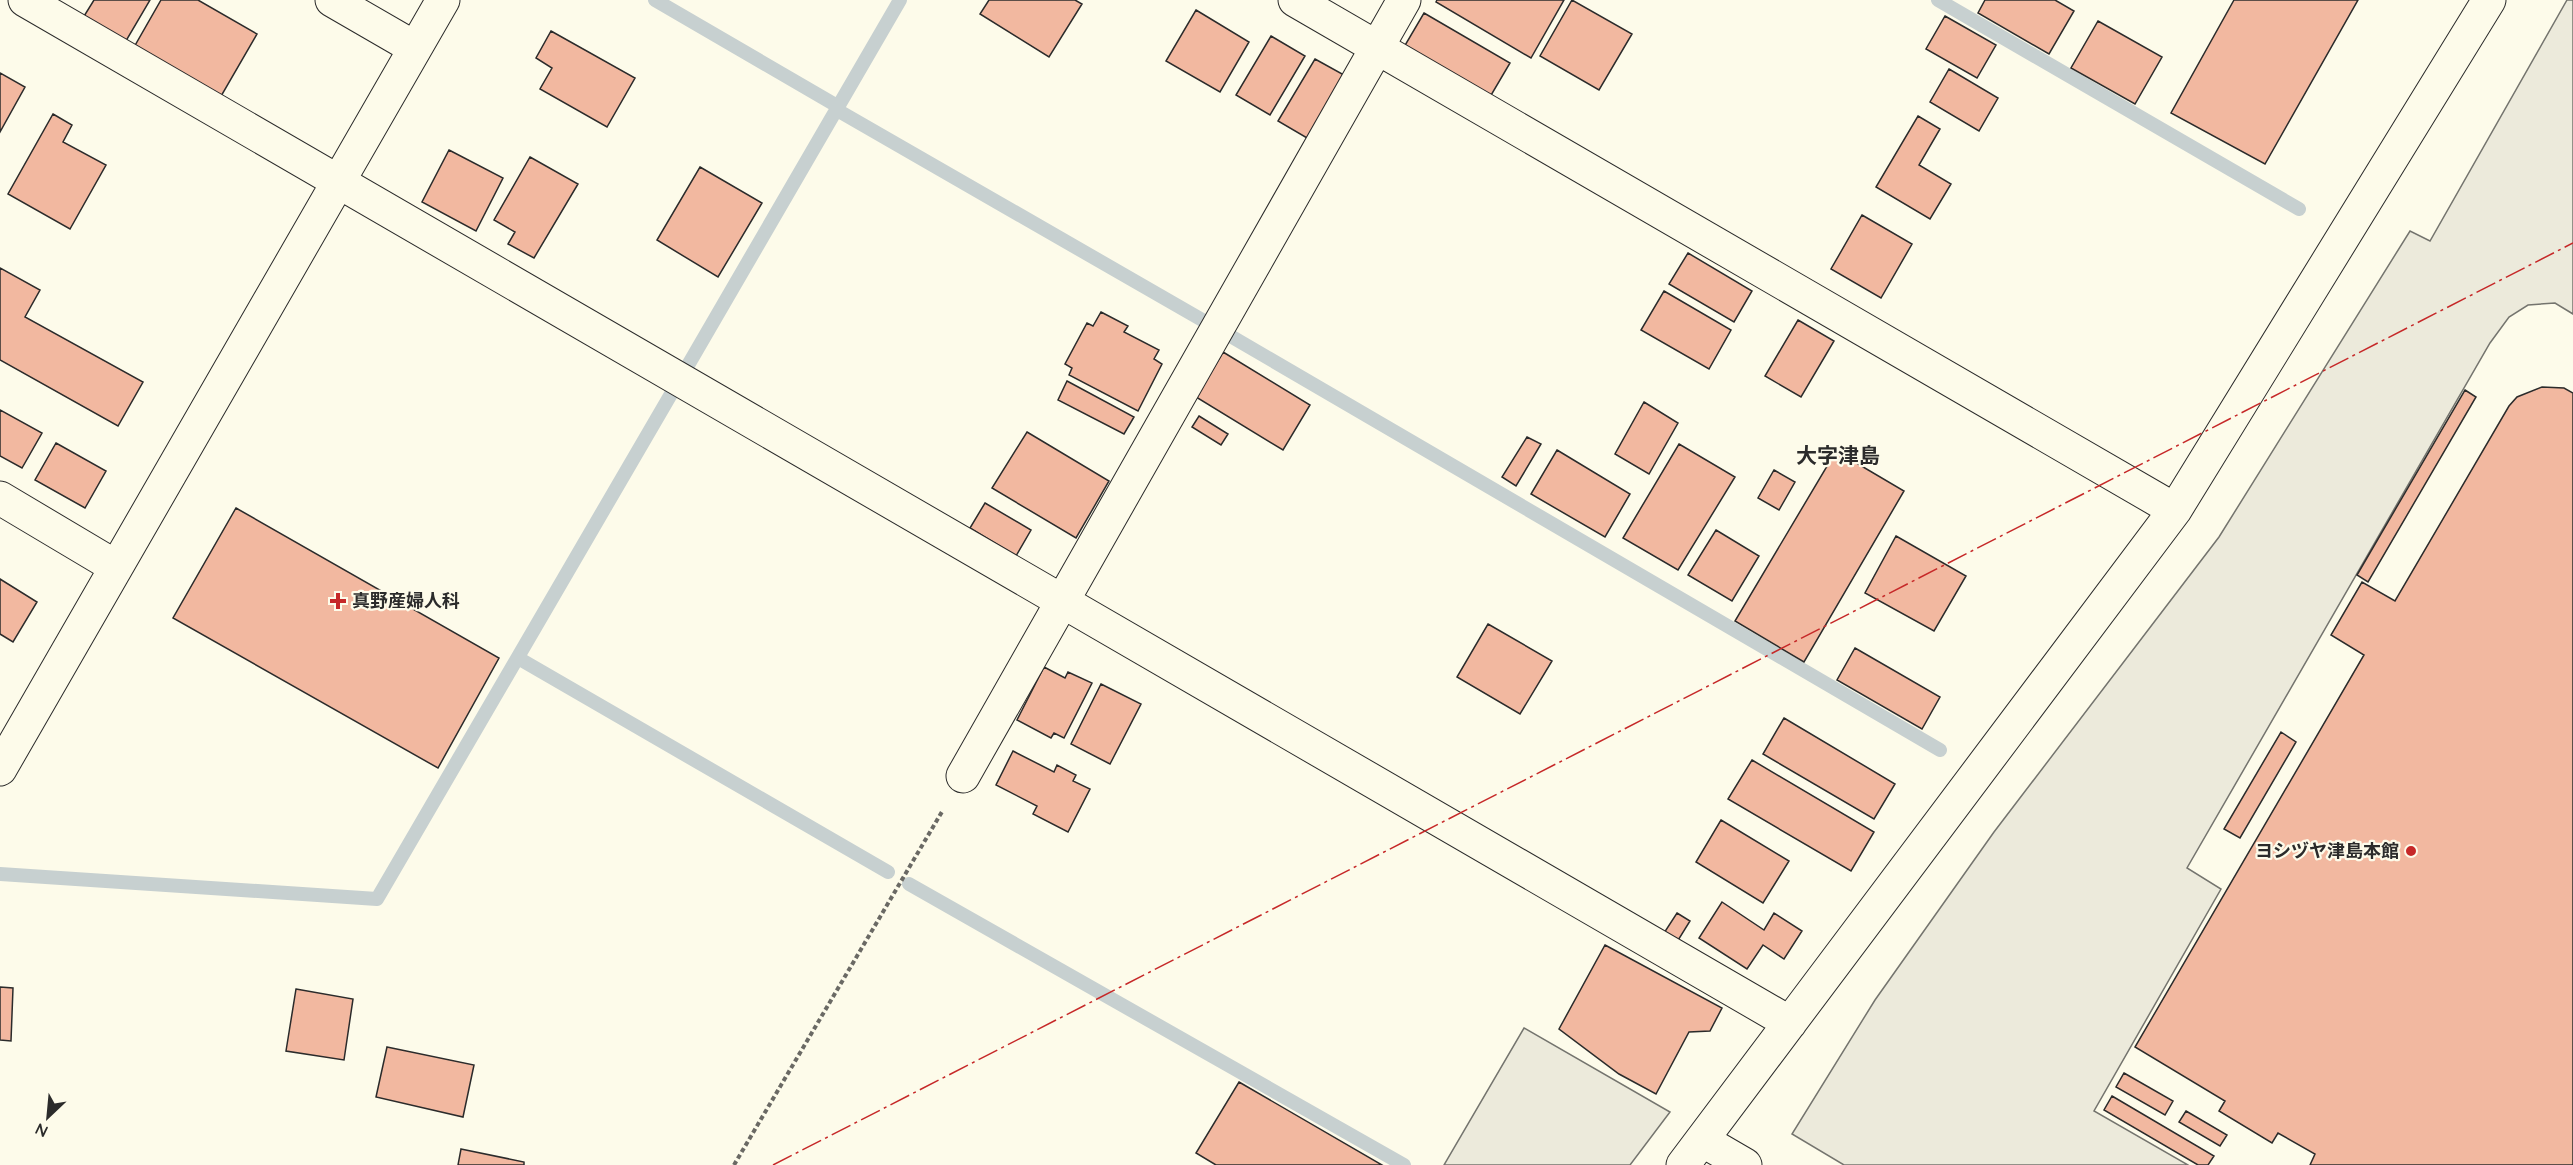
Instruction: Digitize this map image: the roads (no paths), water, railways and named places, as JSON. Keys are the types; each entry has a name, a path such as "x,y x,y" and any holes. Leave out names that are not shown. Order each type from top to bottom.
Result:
{"street":[{"path":"25,0 1790,1023"},
{"path":"332,0 415,48"},
{"path":"0,769 443,0"},
{"path":"1295,0 2175,510"},
{"path":"963,776 1404,0"},
{"path":"1745,1165 1693,1153 2175,510 2489,0"},
{"path":"0,498 116,567"}],"waterway":[{"path":"655,0 839,107"},
{"path":"687,367 900,0"},
{"path":"1938,0 2299,209"},
{"path":"837,110 1204,321"},
{"path":"1227,334 1940,750"},
{"path":"0,874 377,899 674,389"},
{"path":"518,658 888,872"},
{"path":"909,884 1404,1165"}],"place":[{"name":"真野産婦人科","path":"338,601"},
{"name":"ヨシヅヤ津島本館","path":"2411,851"}],"district":[{"name":"大字津島","path":"1838,456"}]}
